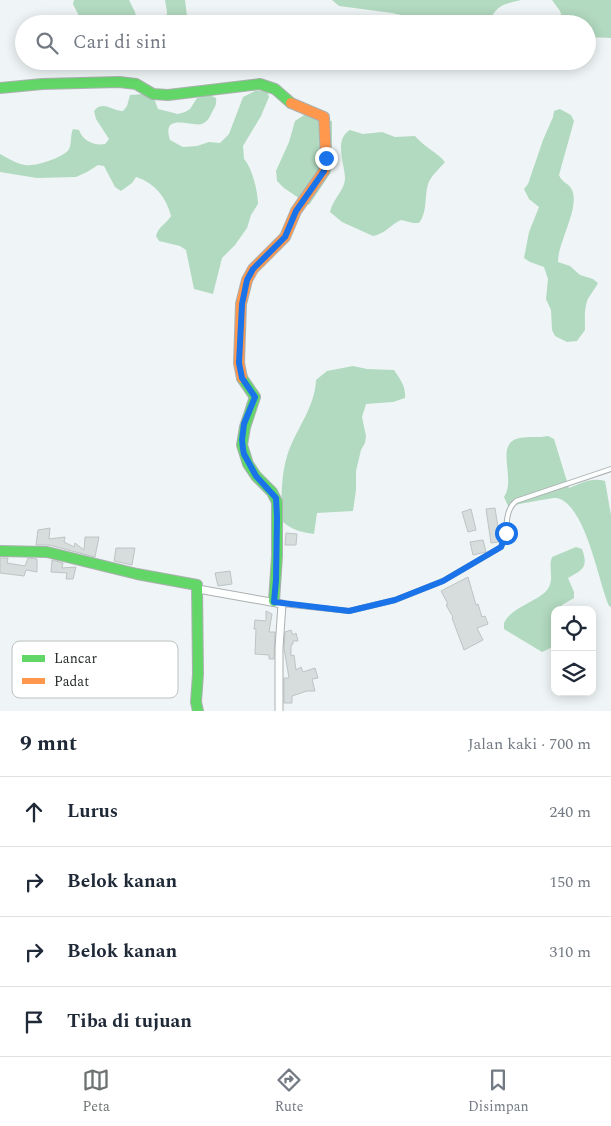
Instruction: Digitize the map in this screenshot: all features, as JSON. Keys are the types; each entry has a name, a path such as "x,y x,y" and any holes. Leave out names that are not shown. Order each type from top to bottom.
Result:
{"street":[{"path":"0,88 42,84 118,82 136,84 153,94 168,96 260,84 274,89 294,105 324,117 326,158 324,171 296,211 285,237 253,269 247,280 242,304 240,372 255,397 244,424 243,449 256,476 276,498 279,711"},
{"path":"0,551 47,552 137,574 198,586 196,607 198,674 196,702 198,711"},
{"path":"198,589 278,602"}],"lane":[{"path":"278,602 349,611 395,600 443,581 501,547 506,533 508,510 516,501 611,469"}],"green space":[{"path":"74,0 129,0 136,15 78,15 73,4"},
{"path":"165,0 185,0 187,15 167,15"},
{"path":"332,0 521,0 500,7 493,15 401,15 339,6"},
{"path":"552,0 611,0 611,38 596,37 596,15 561,15"},
{"path":"267,90 269,97 261,116 243,146 244,159 250,168 254,180 258,204 251,215 247,228 235,245 222,258 213,294 194,289 186,250 180,246 159,241 156,236 158,230 171,216 163,197 149,183 136,177 132,183 121,191 115,187 104,166 98,165 76,177 37,178 0,172 0,154 25,165 49,161 62,155 69,149 73,129 79,130 89,142 105,144 109,139 96,119 94,111 104,106 123,111 127,106 130,95 143,94 154,98 158,109 178,114 190,109 197,98 210,95 216,98 215,107 207,121 202,124 173,123 168,131 170,140 183,147 197,146 209,142 220,143 229,134 243,97 255,91"},
{"path":"560,109 571,115 574,121 559,175 571,188 574,197 558,262 570,266 580,275 593,279 598,283 587,301 585,330 577,341 567,342 555,336 552,330 551,310 546,299 548,279 544,267 524,258 529,232 539,207 529,199 524,189 528,184 554,111"},
{"path":"304,115 332,121 332,167 330,174 309,205 277,181 276,171 289,142 295,121"},
{"path":"350,130 363,134 382,132 395,137 415,136 445,162 433,175 428,184 425,209 419,223 401,220 373,236 342,222 330,212 345,181 341,145 345,134"},
{"path":"353,366 367,369 394,370 404,386 405,398 393,402 366,404 362,417 366,436 356,471 353,511 317,513 314,534 297,530 289,527 282,521 282,488 287,456 312,400 316,380 327,371"},
{"path":"548,436 554,439 569,488 591,480 605,481 611,515 611,607 609,606 590,545 576,514 567,504 554,498 508,506 504,497 508,480 506,454 512,441 527,437"},
{"path":"576,547 582,549 585,560 583,568 568,578 574,592 574,598 562,606 551,606 551,648 542,652 504,629 504,623 514,612 546,592 550,583 552,557"}],"building":[{"path":"495,508 500,540 499,542 491,543 486,509"},
{"path":"471,509 476,530 468,532 462,512"},
{"path":"50,528 49,539 65,537 64,542 74,547 75,543 84,550 85,537 99,537 95,557 49,545 36,545 38,530"},
{"path":"286,533 297,534 296,545 285,545"},
{"path":"483,540 486,552 473,555 470,542"},
{"path":"116,548 135,548 132,565 114,561"},
{"path":"0,558 8,558 7,563 25,566 28,558 37,559 37,572 26,570 24,576 0,573"},
{"path":"52,560 63,563 62,568 76,567 73,579 66,579 67,573 51,572"},
{"path":"230,571 232,584 218,586 215,573"},
{"path":"468,577 476,605 478,604 482,617 485,616 488,624 477,628 483,640 464,650 453,617 446,605 448,604 441,591"},
{"path":"266,611 272,614 269,632 275,632 274,659 269,659 269,655 255,654 255,620 266,621"},
{"path":"291,630 293,635 296,633 298,641 293,641 291,645 291,656 294,655 296,670 301,667 303,672 315,668 318,678 312,679 315,691 307,691 292,696 292,703 284,703 284,678 289,678 284,648 285,632"}],"traffic: fast":[{"path":"0,88 42,84 119,82 136,84 153,94 168,95 260,84 275,89 291,103"},
{"path":"242,378 255,397 245,427 242,445 248,464 256,476 272,492 277,502 277,556 274,601"},
{"path":"0,551 47,552 137,574 197,585 198,674 196,702 198,711"}],"traffic: slow":[{"path":"242,378 239,363 241,304 247,280 253,269 285,237 296,211 324,171 326,159 324,117 291,103"}],"route":[{"path":"326,158 324,171 296,211 285,237 253,269 247,280 242,304 240,372 255,397 244,424 242,440 244,454 256,476 276,498 276,580 274,602 349,611 395,600 443,581 501,547 506,533"}]}
